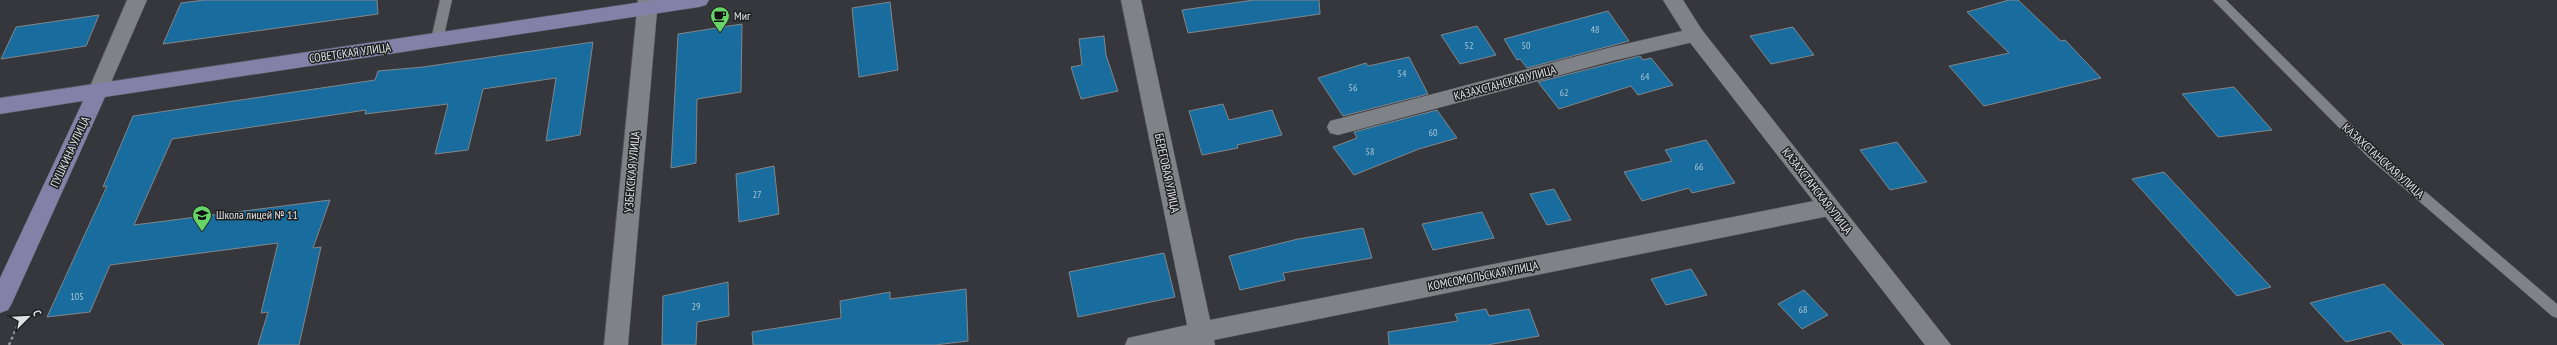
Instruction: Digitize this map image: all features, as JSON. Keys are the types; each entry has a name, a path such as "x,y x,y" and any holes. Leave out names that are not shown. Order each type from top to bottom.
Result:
{"main road":[{"name":"СОВЕТСКАЯ УЛИЦА","path":"0,106 437,40 648,4 699,0"},
{"name":"ПУШКИНА УЛИЦА","path":"0,303 98,91"}],"street":[{"name":"ПУШКИНА УЛИЦА","path":"98,91 137,0"},
{"name":"БЕРЕГОВАЯ УЛИЦА","path":"1131,0 1202,339"},
{"name":"КАЗАХСТАНСКАЯ УЛИЦА","path":"1673,0 1695,35 1939,345"},
{"name":"УЗБЕКСКАЯ УЛИЦА","path":"616,345 648,4"},
{"name":"КАЗАХСТАНСКАЯ УЛИЦА","path":"1338,127 1612,54 1695,35"},
{"name":"КОМСОМОЛЬСКАЯ УЛИЦА","path":"1137,345 1202,339 1829,207"}],"lane":[{"path":"437,40 446,0"},
{"name":"КАЗАХСТАНСКАЯ УЛИЦА","path":"2219,0 2374,155 2557,312"}],"building":[{"path":"204,0 377,0 378,14 163,44 181,3"},
{"path":"1254,0 1319,0 1320,14 1188,33 1182,10"},
{"path":"2009,0 2018,0 2061,41 2065,40 2101,78 1984,106 1949,66 2009,53 1967,12"},
{"path":"890,2 898,70 859,77 852,8"},
{"path":"1608,11 1629,41 1527,68 1520,59 1517,60 1504,39"},
{"path":"99,15 86,46 1,59 16,27"},
{"path":"742,24 741,92 697,99 696,163 671,168 678,34"},
{"path":"1477,26 1496,55 1460,64 1441,35"},
{"path":"1793,27 1814,55 1771,64 1750,36"},
{"path":"1104,36 1106,55 1118,91 1081,99 1071,67 1082,65 1079,39"},
{"path":"593,42 580,135 546,141 556,78 483,89 468,150 435,154 448,104 365,114 366,110 172,139 134,225 330,200 313,248 321,247 299,345 258,345 268,312 261,313 278,243 110,265 90,312 47,317 107,186 103,187 133,116 375,80 378,71 423,67"},
{"path":"1640,56 1643,60 1651,58 1673,85 1638,95 1631,86 1559,109 1538,82"},
{"path":"1409,57 1428,94 1343,116 1318,78 1366,63 1368,66"},
{"path":"2234,87 2272,130 2218,137 2182,94"},
{"path":"1223,104 1229,120 1272,110 1282,135 1237,145 1238,148 1202,155 1189,111"},
{"path":"1437,110 1457,138 1419,149 1354,175 1333,147 1357,138 1354,132"},
{"path":"1706,140 1735,183 1692,193 1689,188 1642,201 1624,172 1672,161 1665,150"},
{"path":"1897,142 1927,182 1890,190 1860,150"},
{"path":"774,166 779,214 739,222 736,174"},
{"path":"2164,172 2271,287 2237,296 2132,179"},
{"path":"1554,189 1571,220 1547,225 1530,194"},
{"path":"1482,212 1494,238 1433,250 1422,224"},
{"path":"1363,228 1372,258 1283,273 1285,280 1240,290 1229,256 1298,239"},
{"path":"1164,253 1175,297 1078,317 1069,272"},
{"path":"1691,269 1707,295 1666,305 1651,279"},
{"path":"728,282 729,316 697,322 696,345 662,345 663,296"},
{"path":"2384,284 2444,345 2403,345 2390,331 2346,342 2310,303"},
{"path":"966,289 968,341 935,345 753,345 752,332 841,318 840,301 890,292 890,299"},
{"path":"1804,290 1828,315 1802,329 1778,304"},
{"path":"1486,309 1489,316 1529,309 1539,336 1487,345 1389,345 1388,332 1458,321 1455,314"}],"place":[{"name":"Миг","path":"720,33"},
{"name":"Школа лицей № 11","path":"202,232"}]}
